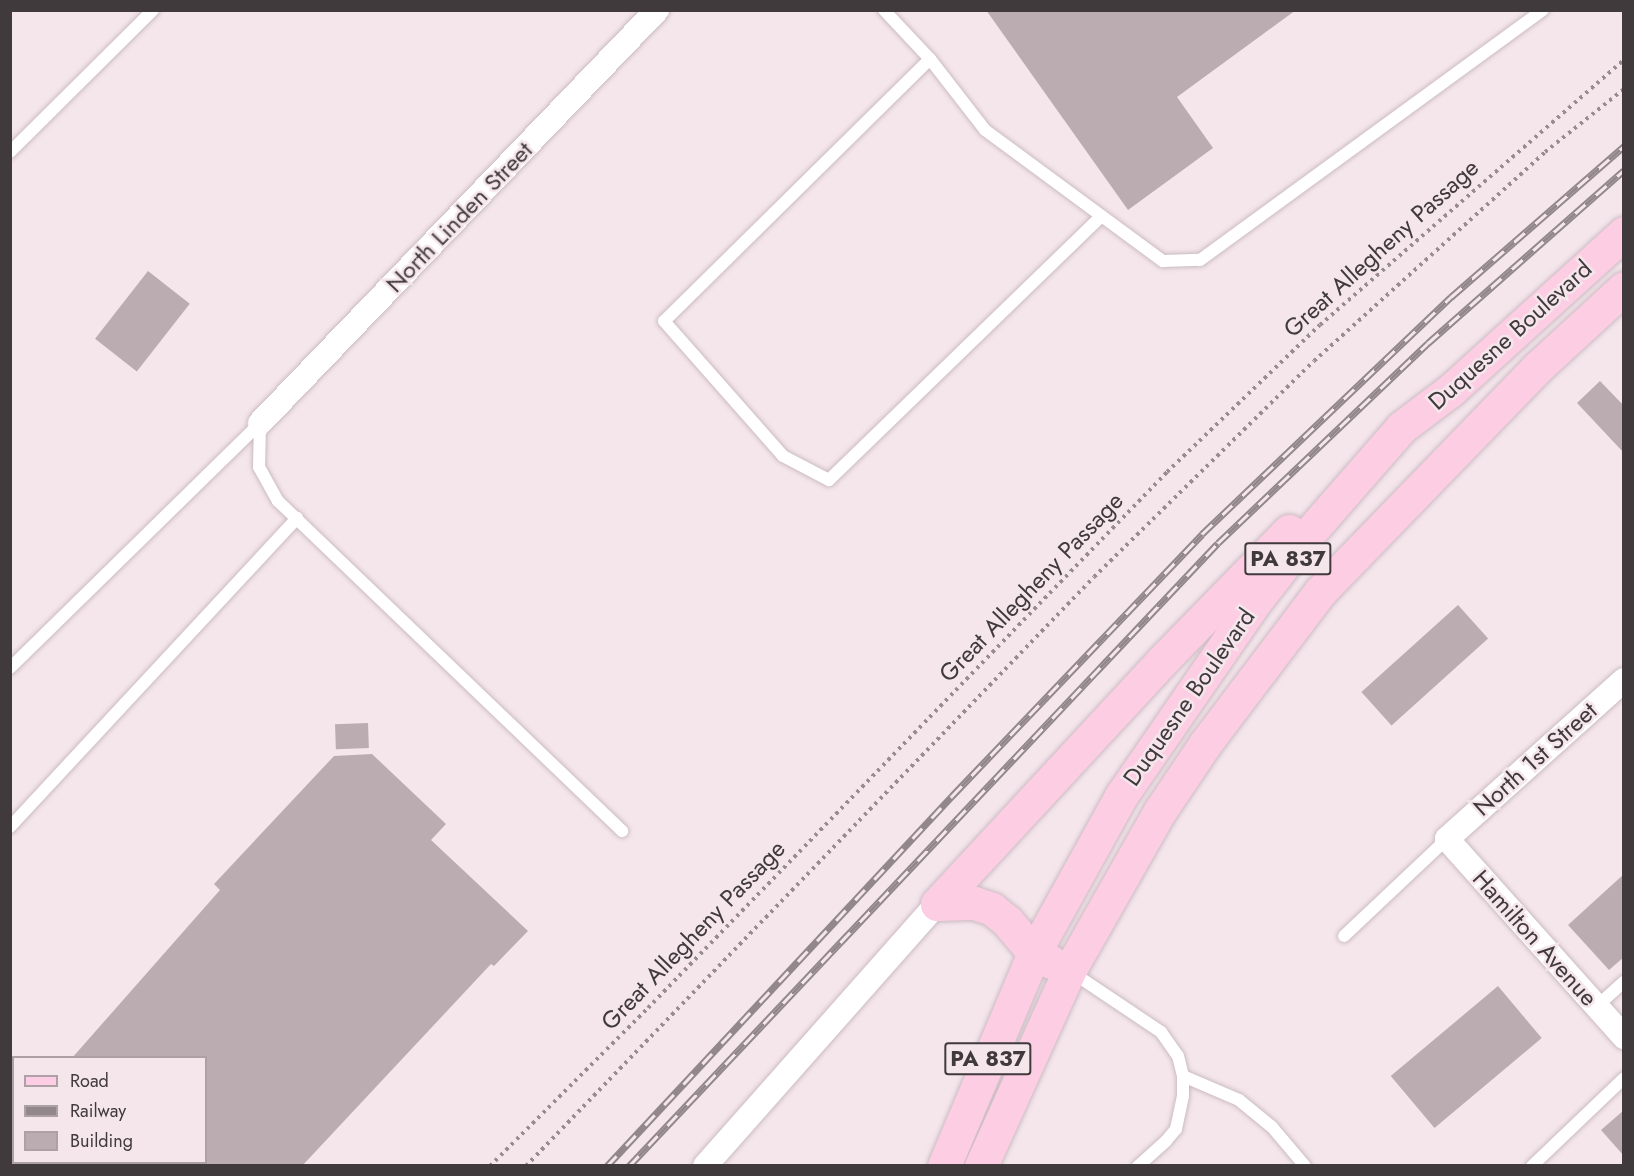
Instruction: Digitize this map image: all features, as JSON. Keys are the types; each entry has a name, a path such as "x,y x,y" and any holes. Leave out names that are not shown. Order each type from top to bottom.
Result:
{"main road":[{"name":"Duquesne Boulevard","path":"944,1166 1034,953 1121,796 1196,685 1305,538 1402,427 1451,390 1623,233"},
{"name":"Duquesne Boulevard","path":"981,1166 1070,971 1160,812 1205,744 1320,592 1537,368 1623,288"},
{"path":"937,904 1256,562 1402,427 1444,421 1472,435"},
{"path":"937,904 974,903 992,909 1007,921 1034,953 1070,971"}],"street":[{"name":"North Linden Street","path":"260,423 657,10"},
{"name":"North 1st Street","path":"1447,838 1623,680"},
{"name":"Hamilton Avenue","path":"1447,838 1623,1037"},
{"path":"705,1166 937,904"}],"lane":[{"path":"10,152 153,10"},
{"path":"884,10 930,59 985,130 1163,261 1200,260 1543,10"},
{"path":"930,59 663,321 783,456 829,480 1101,216"},
{"path":"260,423 259,467 278,501 622,831"},
{"path":"10,668 260,423"},
{"path":"10,827 297,518"},
{"path":"1344,936 1447,838"},
{"path":"1070,971 1161,1032 1178,1056 1183,1076 1176,1129 1138,1166"},
{"path":"1596,1007 1623,982"},
{"path":"1183,1076 1239,1100 1272,1127 1305,1166"},
{"path":"1533,1166 1623,1078"}],"path":[{"name":"Great Allegheny Passage","path":"490,1166 648,1008 1167,472 1320,326 1623,60"},
{"path":"526,1166 1086,586 1289,386 1545,152 1623,89"}],"building":[{"path":"986,10 1296,10 1177,97 1213,148 1128,210"},
{"path":"148,271 190,304 137,371 95,339"},
{"path":"1600,381 1624,406 1624,453 1577,403"},
{"path":"1458,605 1488,638 1392,725 1361,692"},
{"path":"368,723 369,748 336,749 335,724"},
{"path":"372,754 446,824 431,840 528,931 494,966 491,964 302,1166 10,1166 10,1081 12,1082 12,1164 207,1164 207,1056 74,1056 220,890 214,884 334,756"},
{"path":"1624,874 1624,957 1609,970 1568,925"},
{"path":"1498,986 1542,1038 1434,1128 1391,1076"},
{"path":"1624,1110 1624,1156 1601,1130"}],"railway":[{"path":"607,1166 952,796 1202,534 1451,297 1624,146"},
{"path":"629,1166 1218,543 1428,343 1624,170"}]}
